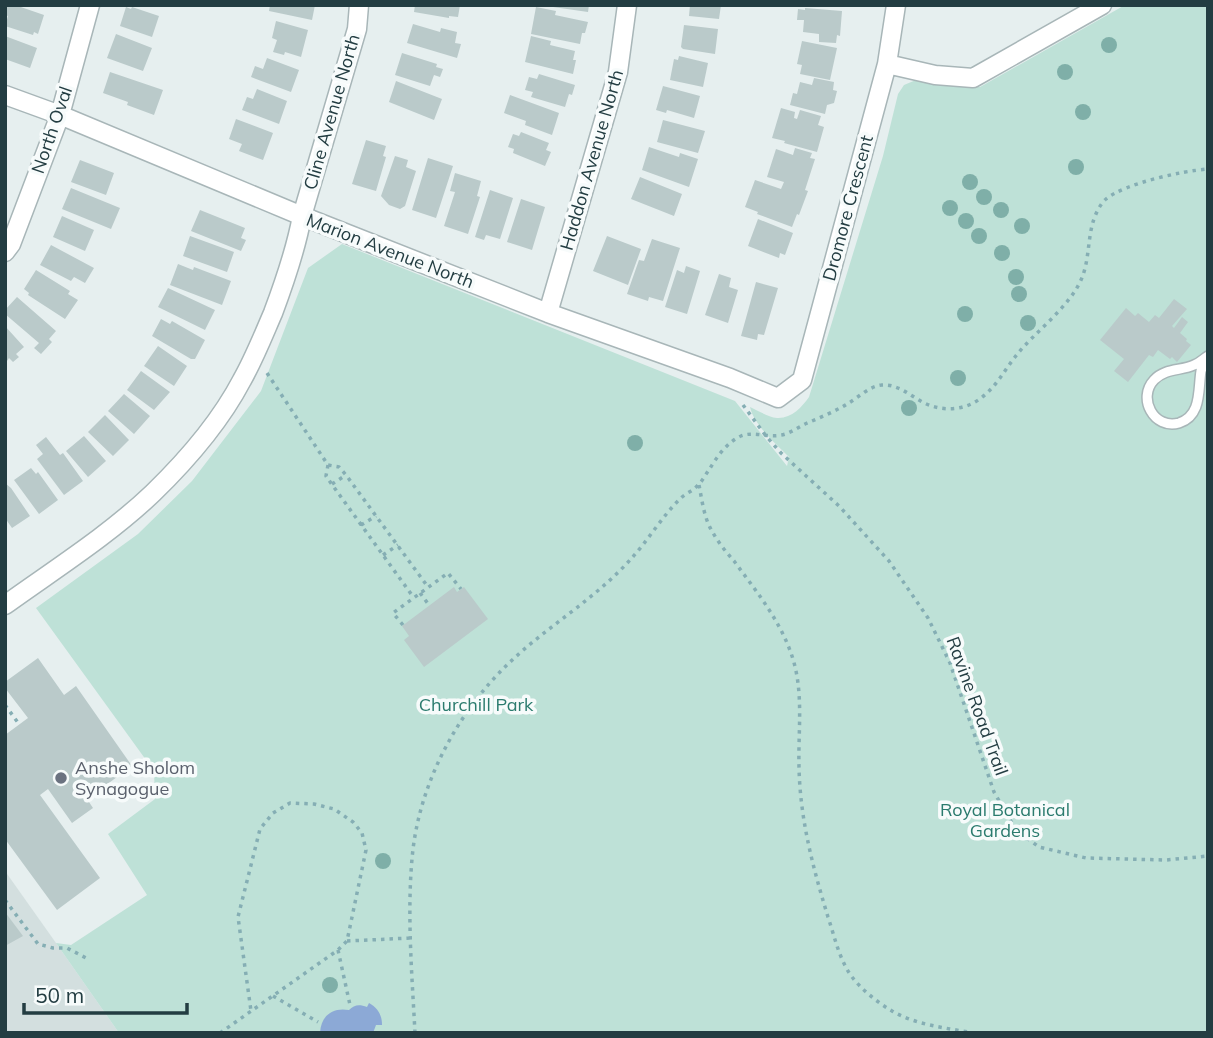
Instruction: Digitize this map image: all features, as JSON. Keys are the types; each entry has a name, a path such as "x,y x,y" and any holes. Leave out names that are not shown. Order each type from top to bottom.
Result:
{"street":[{"name":"North Oval","path":"5,252 11,244 60,115 90,5"},
{"name":"Cline Avenue North","path":"5,605 124,518 151,495 195,448 241,383 279,297 297,241 356,29 359,5"},
{"name":"Haddon Avenue North","path":"548,313 618,72 627,5"},
{"name":"Dromore Crescent","path":"778,398 802,380 887,64 896,5"},
{"path":"887,64 935,75 973,78 1102,5"},
{"name":"Marion Avenue North","path":"5,95 548,313 730,378 778,398"}],"lane":[{"path":"1208,356 1201,372 1195,409 1191,416 1170,424 1152,414 1147,402 1151,383 1163,373 1194,365 1208,356"}],"path":[{"path":"415,1033 411,938 412,856 419,818 432,778 449,742 486,687 511,661 605,584 630,560 681,497 699,485 727,446 740,437 749,435 781,435 847,404 870,389 883,385 903,389 919,401 935,408 969,406 996,384 1017,355 1066,303 1083,276 1094,220 1103,201 1124,188 1187,170 1208,169"},
{"path":"266,372 328,465 327,476 332,484 414,598"},
{"name":"Ravine Road Trail","path":"730,378 744,407 766,436 839,506 889,561 928,618 950,663 994,792 1016,830 1039,847 1086,858 1166,860 1208,856"},
{"path":"328,465 339,467 346,475 428,587"},
{"path":"332,484 346,475"},
{"path":"699,485 711,530 774,617 793,659 798,680 800,712 801,807 813,866 844,963 852,978 893,1012 911,1020 974,1033"},
{"path":"361,525 376,516"},
{"path":"383,555 398,545"},
{"path":"403,625 393,612 448,573 461,589"},
{"path":"420,593 429,605"},
{"path":"5,705 19,724"},
{"path":"220,1033 338,950 347,942 366,850 362,833 353,822 334,809 314,804 290,803 273,813 260,829 238,917 251,1011"},
{"path":"5,900 38,944 66,948 90,960"},
{"path":"347,942 411,938"},
{"path":"338,950 350,1005"},
{"path":"273,996 318,1022"}],"shaded area":[{"path":"5,871 56,943 119,1033 5,1033"}],"green space":[{"path":"1125,5 1208,5 1208,1033 119,1033 56,943 71,945 147,895 108,834 155,799 154,771 36,608 138,534 192,481 261,391 308,268 342,244 735,401 787,466 789,457 761,427 750,407 782,418 796,412 809,397 883,156 898,94 904,85 916,80 980,87"}],"water":[{"path":"369,1003 377,1010 382,1021 382,1025 376,1025 373,1033 320,1033 328,1014 357,1006 367,1007"}],"building":[{"path":"5,5 15,5 44,15 38,34 34,32 33,35 5,26 8,16 5,15"},
{"path":"270,5 315,5 312,20 269,11"},
{"path":"415,5 460,5 458,17 449,18 414,12"},
{"path":"553,5 589,5 588,12"},
{"path":"690,5 721,5 719,19 689,16"},
{"path":"126,7 159,16 152,37 120,26"},
{"path":"536,7 556,11 555,15 588,22 580,44 531,34"},
{"path":"798,9 842,11 840,36 837,35 836,43 819,42 819,34 803,32 804,20 797,20"},
{"path":"276,21 308,30 301,57 285,52 284,55 273,52 277,40 272,38"},
{"path":"413,24 440,32 441,28 457,32 455,43 461,44 457,58 407,43"},
{"path":"684,25 718,29 715,54 683,49"},
{"path":"116,34 152,48 143,71 107,58"},
{"path":"5,36 37,48 30,68 5,59"},
{"path":"531,36 551,41 550,45 575,51 573,74 525,62"},
{"path":"802,41 837,48 830,80 800,74 802,65 797,64"},
{"path":"402,53 437,64 436,67 443,69 440,77 434,75 430,86 395,75"},
{"path":"679,56 708,63 703,87 670,80 674,59 678,60"},
{"path":"267,58 299,70 291,92 251,77 255,66 263,69"},
{"path":"110,72 163,90 154,115 103,93"},
{"path":"539,74 575,85 565,107 531,97 533,92 525,90 529,77 537,79"},
{"path":"814,78 834,82 833,90 837,91 834,103 827,105 825,114 790,105 800,82 812,85"},
{"path":"396,81 442,99 434,120 389,102"},
{"path":"663,86 700,96 694,118 667,110 666,113 656,110"},
{"path":"257,89 287,101 279,124 242,110 247,97 253,99"},
{"path":"510,95 559,113 552,135 525,125 526,121 504,113"},
{"path":"781,108 795,112 794,118 797,119 800,110 821,116 818,125 824,127 817,152 772,138"},
{"path":"236,119 273,133 263,160 239,151 242,144 229,139"},
{"path":"663,120 705,131 698,153 657,142"},
{"path":"521,132 549,143 546,150 551,152 545,166 513,153 514,149 508,147 513,134 519,136"},
{"path":"366,140 386,146 383,156 386,157 376,191 352,184"},
{"path":"649,147 679,157 680,153 698,159 689,187 642,170"},
{"path":"795,148 812,153 810,158 815,159 805,190 808,191 792,227 745,207 755,180 781,189 784,182 767,177 776,149 793,155"},
{"path":"395,156 408,160 406,167 416,171 405,206 400,209 389,205 381,196"},
{"path":"428,158 453,166 436,218 412,210"},
{"path":"80,160 114,173 106,195 71,182"},
{"path":"455,173 481,181 477,196 480,197 468,234 444,226 455,192 450,191"},
{"path":"640,177 682,194 674,216 631,199"},
{"path":"71,188 120,208 111,229 62,209"},
{"path":"490,190 513,198 500,239 486,235 484,240 475,237"},
{"path":"521,199 545,207 532,250 507,242"},
{"path":"200,210 245,228 241,238 246,240 241,251 191,231"},
{"path":"62,216 94,230 85,251 53,237"},
{"path":"758,219 793,233 785,255 780,253 779,258 748,246"},
{"path":"190,236 234,252 227,272 183,256"},
{"path":"607,236 641,249 628,285 593,271"},
{"path":"652,239 680,248 663,301 649,297 648,301 627,294 639,260 644,261"},
{"path":"51,245 94,268 85,283 74,277 71,281 40,265"},
{"path":"178,264 231,281 222,305 170,285"},
{"path":"686,266 700,271 687,314 665,307 677,270 684,273"},
{"path":"36,270 70,291 68,294 78,300 65,319 28,295 24,289"},
{"path":"719,274 731,278 729,287 738,290 728,323 705,315"},
{"path":"756,282 778,288 764,335 758,334 757,340 741,336"},
{"path":"168,288 215,310 205,330 158,307"},
{"path":"17,297 56,331 49,339 52,342 41,354 34,348 39,343 5,314 5,310"},
{"path":"1174,299 1187,309 1172,326 1174,328 1182,317 1188,322 1180,333 1191,345 1177,362 1158,350 1153,357 1149,355 1128,382 1114,371 1124,359 1100,340 1126,308 1135,316 1138,313 1149,322 1155,315 1159,318"},
{"path":"161,319 170,324 172,321 205,340 195,359 152,336"},
{"path":"5,326 24,347 16,354 19,357 13,362 9,358 7,361 5,359"},
{"path":"158,346 187,366 174,386 144,366"},
{"path":"141,371 170,392 154,410 127,390"},
{"path":"124,394 150,416 134,434 108,411"},
{"path":"105,415 129,440 113,456 88,432"},
{"path":"84,436 106,461 88,477 66,451"},
{"path":"46,437 60,455 63,453 83,481 64,495 37,459 43,454 36,445"},
{"path":"31,468 36,474 38,472 58,500 39,514 14,480"},
{"path":"5,483 30,516 12,528 5,518"},
{"path":"454,587 457,592 464,587 488,619 424,667 404,640 409,636 402,626"},
{"name":"Anshe Sholom Synagogue","path":"38,658 64,695 76,686 132,766 87,799 93,808 72,823 48,789 40,795 100,878 57,910 5,839 5,735 28,718 5,688 5,682"},
{"path":"5,912 23,936 5,946"}],"place":[{"name":"Anshe Sholom Synagogue","path":"61,778"}],"park label":[{"name":"Churchill Park","path":"476,705"},
{"name":"Royal Botanical Gardens","path":"1005,820"}]}
